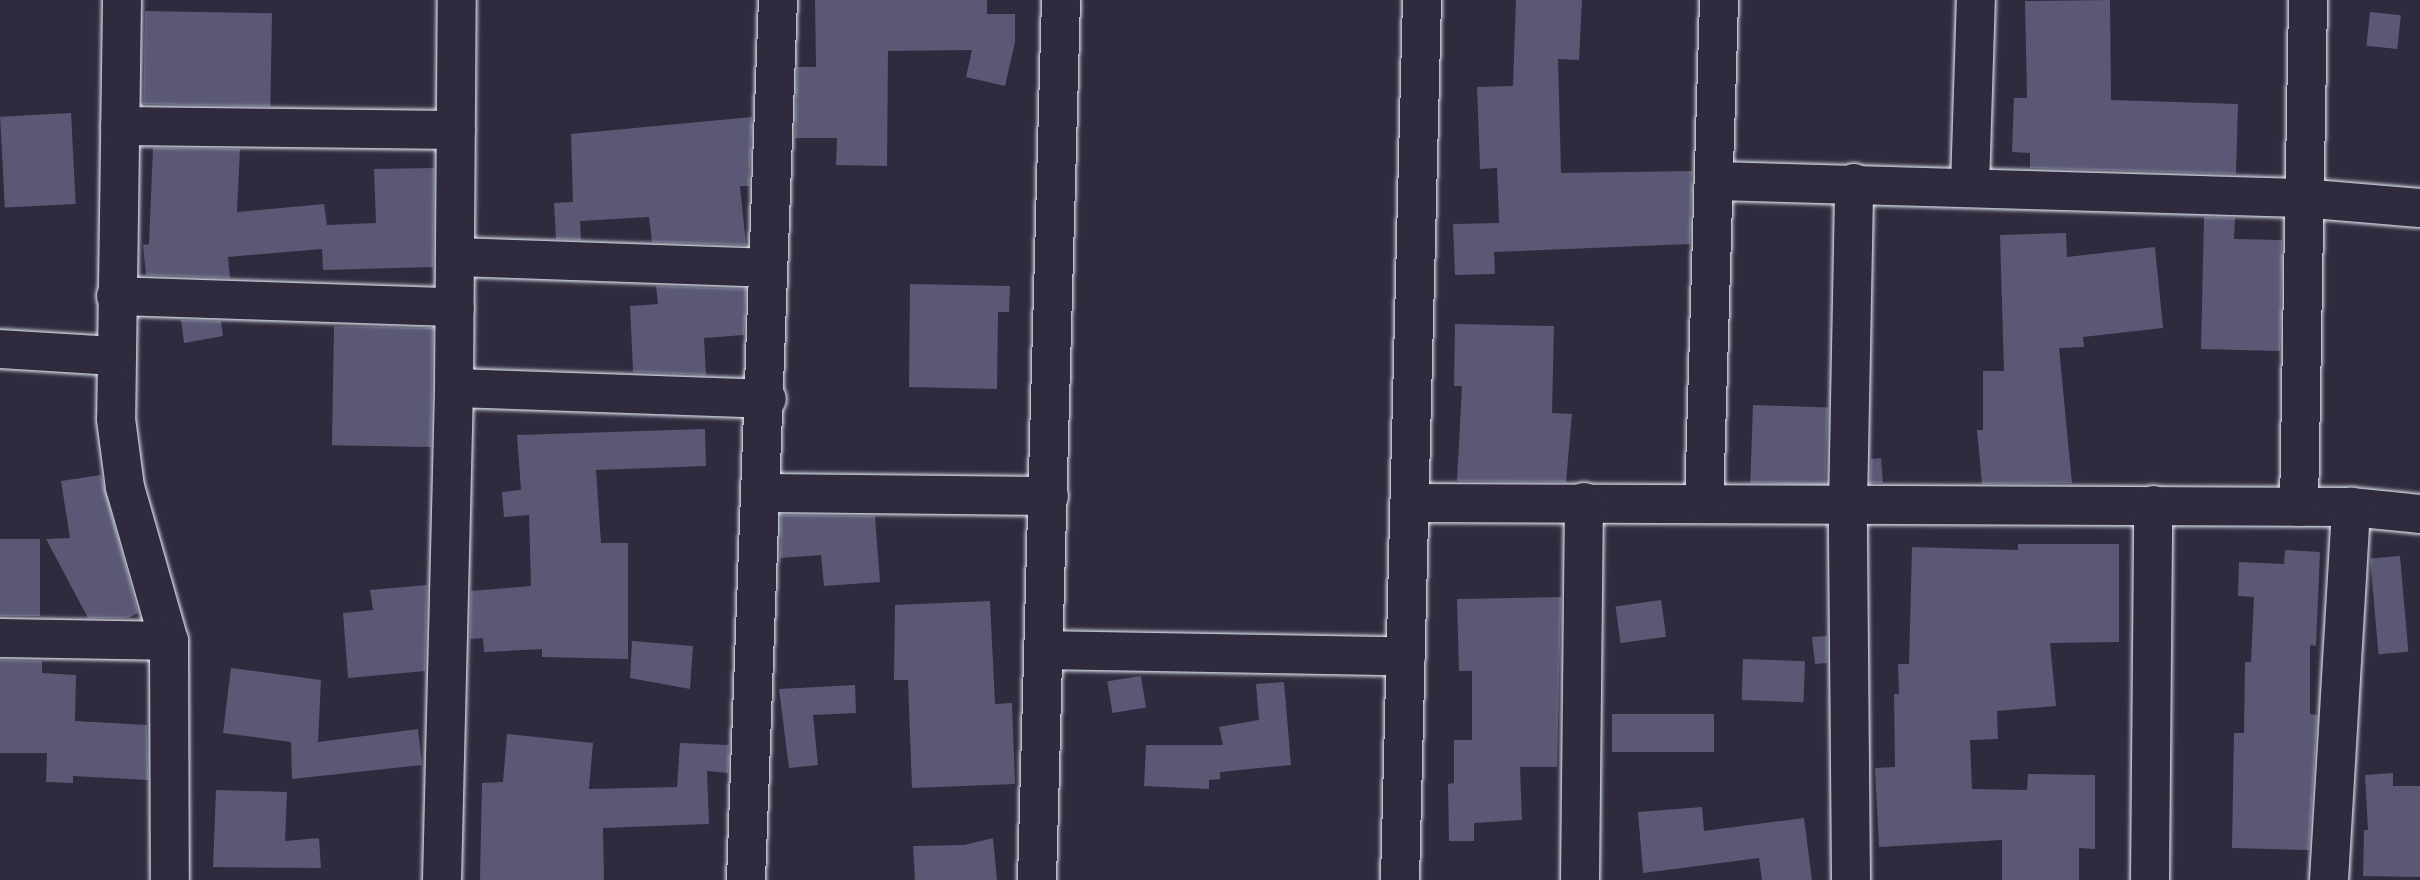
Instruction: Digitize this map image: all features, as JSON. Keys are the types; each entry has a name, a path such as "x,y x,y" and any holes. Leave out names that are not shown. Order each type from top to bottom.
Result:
{"street":[{"path":"122,0 115,356 121,464 169,641 170,880"},
{"path":"442,880 454,388 457,0"},
{"path":"746,880 767,398 768,268 778,0"},
{"path":"1037,880 1061,0"},
{"path":"1400,880 1422,0"},
{"path":"1704,503 1717,181 1719,0"},
{"path":"1970,186 1976,0"},
{"path":"2299,507 2301,198 2308,0"},
{"path":"120,127 456,130"},
{"path":"1717,181 1970,186 2301,198 2420,208"},
{"path":"1851,880 1848,506 1854,183"},
{"path":"455,257 768,268"},
{"path":"116,296 455,307"},
{"path":"0,349 115,356"},
{"path":"454,388 767,398"},
{"path":"763,492 1049,496"},
{"path":"1580,880 1584,502"},
{"path":"1410,503 2351,507 2420,514"},
{"path":"2150,880 2153,505"},
{"path":"2329,880 2351,507"},
{"path":"0,638 169,641"},
{"path":"1045,650 1406,656"}],"building":[{"path":"815,0 987,0 987,14 1015,14 1015,42 1005,86 966,77 972,50 888,51 887,166 836,165 837,138 795,138 797,67 816,67"},
{"path":"1516,0 1582,0 1579,60 1558,59 1561,173 1692,171 1690,244 1494,252 1495,274 1455,275 1453,224 1499,223 1497,168 1480,169 1477,87 1513,86"},
{"path":"2110,0 2111,100 2238,104 2236,174 2030,168 2030,153 2012,152 2014,98 2027,98 2025,1"},
{"path":"145,11 272,13 270,106 143,104"},
{"path":"2370,12 2401,15 2397,49 2366,46"},
{"path":"71,113 76,204 5,208 0,117"},
{"path":"752,117 749,186 740,186 746,245 652,242 649,217 580,221 581,240 556,239 554,203 573,202 571,134"},
{"path":"153,148 240,149 237,212 324,204 327,225 376,223 374,169 434,168 433,267 323,270 322,249 228,257 230,278 146,275 143,245 149,244"},
{"path":"2204,217 2235,218 2234,239 2282,240 2280,351 2201,349"},
{"path":"2066,233 2067,257 2155,247 2163,328 2083,337 2084,347 2059,348 2072,483 1982,484 1977,430 1983,430 1983,371 2004,371 2000,235"},
{"path":"910,284 1010,286 1009,312 998,312 997,389 909,387"},
{"path":"656,286 746,289 744,335 704,338 706,375 633,372 630,306 658,304"},
{"path":"181,320 221,321 223,336 184,343"},
{"path":"1455,324 1554,326 1552,413 1572,414 1566,482 1457,481 1462,386 1454,386"},
{"path":"334,326 433,328 431,447 332,445"},
{"path":"1753,405 1828,408 1825,486 1750,483"},
{"path":"705,429 706,466 596,470 601,543 628,543 628,659 542,657 542,649 484,652 483,638 470,639 471,591 531,586 529,515 504,517 502,492 521,490 517,435"},
{"path":"1881,458 1883,483 1870,483 1871,459"},
{"path":"101,475 138,613 128,618 88,618 46,539 70,538 61,481"},
{"path":"781,515 875,516 880,582 824,586 821,555 780,558"},
{"path":"0,539 40,539 40,616 0,616"},
{"path":"2018,544 2119,544 2119,642 2050,643 2056,706 1997,711 1998,739 1970,740 1972,789 2027,790 2028,774 2095,775 2095,849 2079,848 2079,880 2002,880 2002,840 1879,847 1875,768 1895,767 1894,694 1899,694 1898,664 1909,664 1912,547 2018,550"},
{"path":"2285,550 2320,552 2316,646 2310,645 2310,714 2317,715 2309,850 2232,848 2234,733 2244,733 2245,662 2251,662 2254,597 2238,596 2239,562 2284,564"},
{"path":"2400,556 2408,652 2378,654 2370,559"},
{"path":"427,585 425,671 348,678 343,613 373,610 370,590"},
{"path":"1561,597 1557,767 1520,767 1522,820 1474,823 1474,841 1449,841 1448,784 1454,783 1454,740 1472,740 1472,671 1459,671 1457,599"},
{"path":"1661,600 1666,637 1621,643 1615,606"},
{"path":"990,601 995,704 1012,703 1015,784 912,788 908,680 894,680 895,605"},
{"path":"1827,636 1827,663 1815,664 1812,637"},
{"path":"632,641 693,646 690,689 630,678"},
{"path":"1743,659 1805,661 1804,702 1742,700"},
{"path":"0,660 42,661 42,673 76,675 75,721 147,725 148,780 73,776 73,783 46,782 47,753 0,753"},
{"path":"231,668 321,680 318,742 418,729 422,765 292,779 291,742 223,733"},
{"path":"1141,676 1146,708 1112,713 1107,681"},
{"path":"1284,682 1291,765 1220,772 1220,779 1209,780 1209,789 1144,786 1146,745 1223,745 1219,727 1259,720 1256,684"},
{"path":"855,685 856,713 813,715 818,765 789,768 779,689"},
{"path":"1612,714 1714,714 1714,752 1612,752"},
{"path":"507,734 593,743 589,789 677,787 680,743 729,745 728,773 707,771 709,824 603,828 604,880 480,880 482,783 503,782"},
{"path":"2393,773 2393,786 2420,786 2420,877 2363,876 2364,830 2368,830 2365,775"},
{"path":"216,790 287,792 285,841 319,838 321,868 213,867"},
{"path":"1702,807 1704,831 1804,818 1812,880 1762,880 1759,858 1643,873 1638,812"},
{"path":"993,838 997,880 915,880 913,846 964,845"}]}
